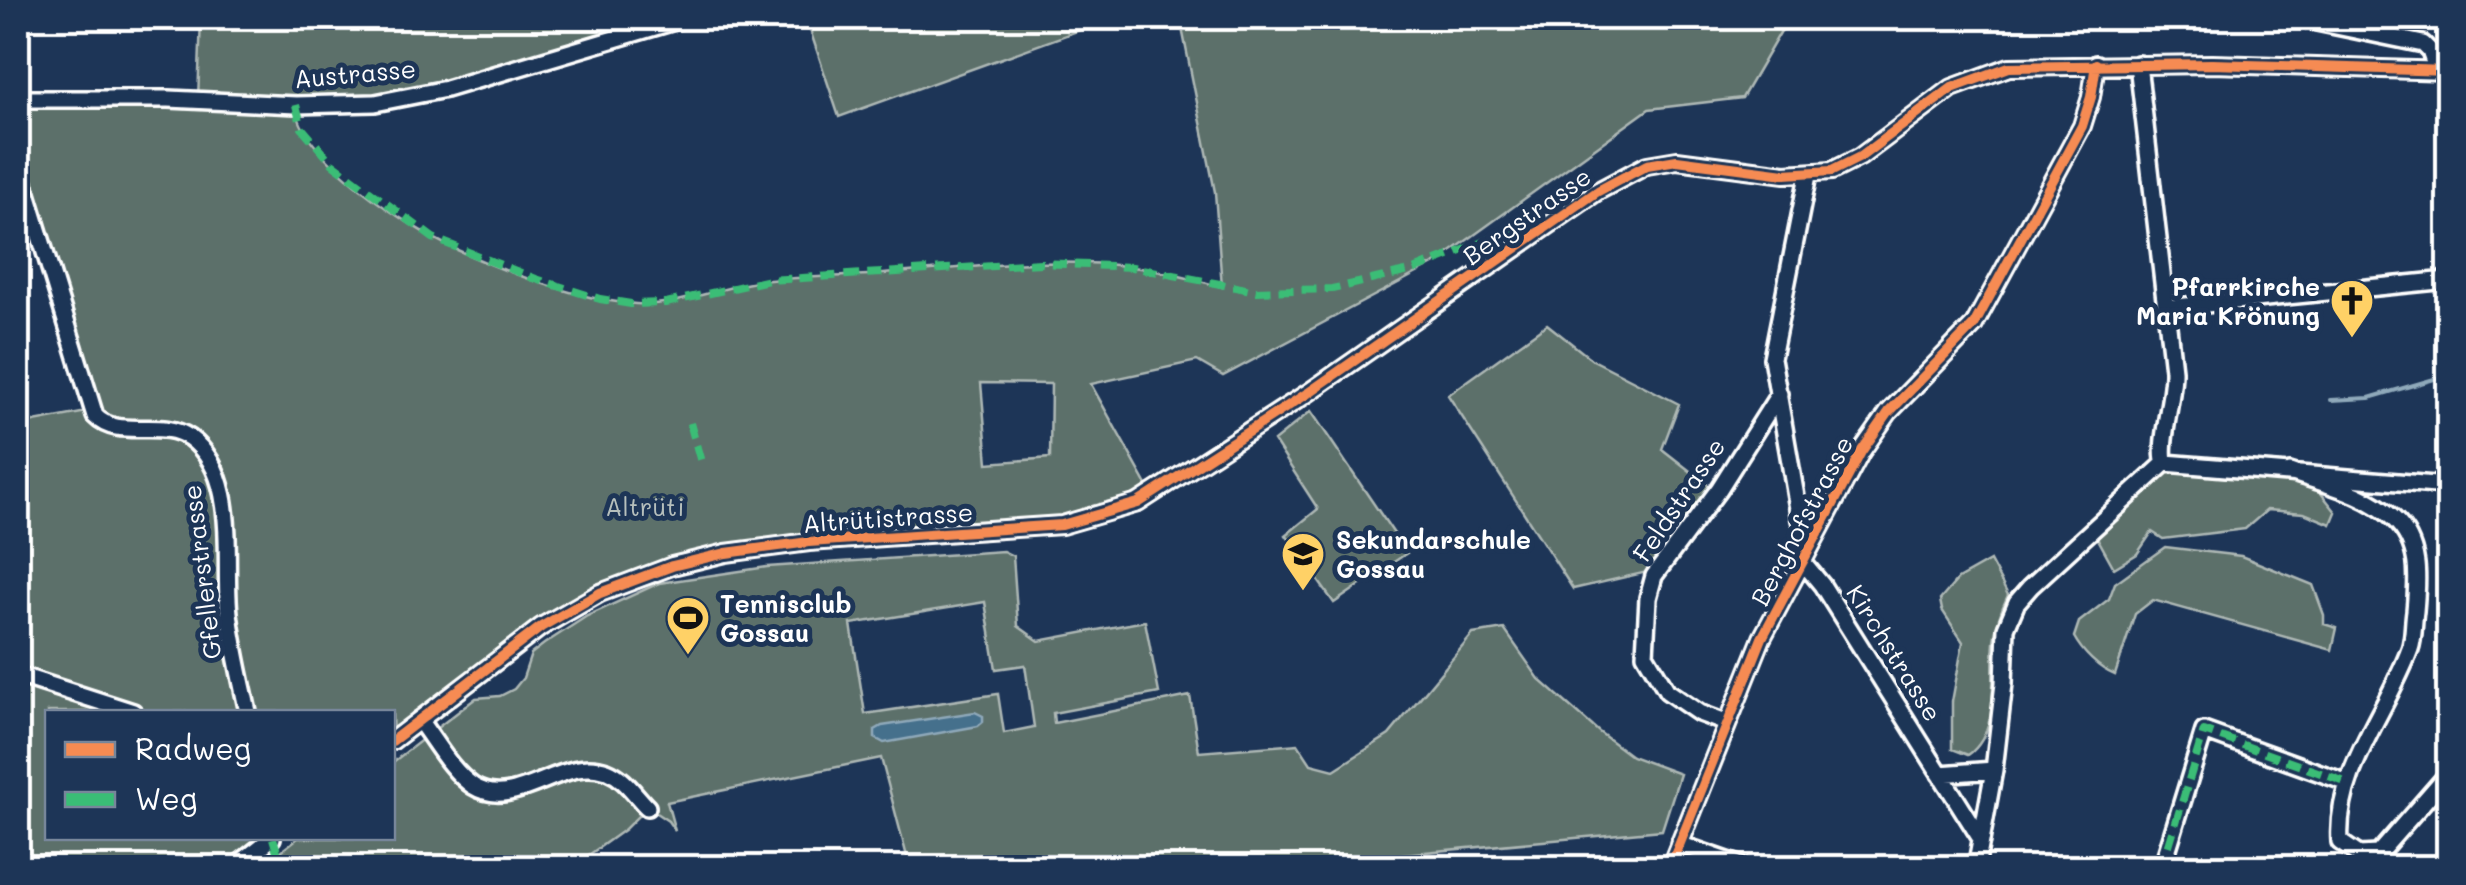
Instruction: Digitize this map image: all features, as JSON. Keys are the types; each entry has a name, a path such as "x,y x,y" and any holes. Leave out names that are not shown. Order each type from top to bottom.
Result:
{"street":[{"name":"Austrasse","path":"18,98 296,105 391,101 446,89 685,18"},
{"path":"2298,18 2423,44 2443,71"},
{"name":"Berghofstrasse","path":"1670,868 1762,638 1802,561 1877,428 1957,346 1981,313 2082,126 2096,64"},
{"path":"2138,64 2173,380 2161,448 2165,463"},
{"name":"Bergstrasse","path":"1138,503 1308,393 1598,190 1632,171 1662,162 1692,160 1772,173 1832,170 1860,157 1935,98 1968,80 2010,67 2138,64 2443,71"},
{"name":"Gfellerstrasse","path":"18,164 95,416 110,426 176,430 198,445 213,465 222,496 232,633 248,710"},
{"path":"1808,174 1772,358 1800,520 1814,539"},
{"path":"2166,308 2448,280"},
{"name":"Feldstrasse","path":"1726,723 1699,713 1667,691 1645,654 1648,598 1654,576 1719,490 1779,394"},
{"path":"1976,868 1994,770 2004,682 2004,639 2013,609 2030,587 2165,463 2448,486"},
{"path":"2290,472 2366,500 2395,519 2413,546 2418,574 2411,646 2348,784 2338,825 2340,842 2359,855 2378,854 2448,774"},
{"name":"Altrütistrasse","path":"395,739 540,627 600,593 672,566 809,542 1062,525 1138,503"},
{"name":"Kirchstrasse","path":"1802,561 1822,585 1981,839"},
{"path":"18,674 127,710"},
{"path":"419,720 462,776 483,790 511,791 574,770 594,768 621,780 647,806"},
{"path":"2162,868 2204,731 2348,784"},
{"path":"1940,774 1994,770"},
{"path":"234,868 269,840"},
{"path":"1679,844 1748,868"}],"green space":[{"name":"Altrüti","path":"201,18 685,18 426,94 296,106 302,126 336,168 412,225 497,267 614,302 653,304 770,280 1039,263 1133,267 1222,287 1215,192 1180,18 1804,18 1781,31 1742,98 1649,109 1434,264 1223,376 1197,361 1091,384 1153,496 1114,512 726,553 600,593 395,740 395,710 45,710 45,840 269,840 234,868 18,867 18,425 92,411 18,164 18,99 198,100","holes":["981,383 1051,384 1050,458 988,463"]},
{"path":"806,18 1113,18 839,117"},
{"path":"1547,324 1591,359 1679,404 1662,449 1712,488 1652,571 1573,589 1448,395"},
{"path":"1311,411 1407,553 1334,603 1286,535 1318,509 1274,441"},
{"path":"2165,463 2290,472 2316,487 2336,512 2331,524 2304,513 2267,510 2245,529 2163,539 2152,532 2137,554 2114,568 2093,530"},
{"path":"2165,547 2241,556 2313,585 2324,624 2337,628 2332,650 2153,600 2135,614 2115,675 2103,669 2074,637 2079,622 2109,599 2115,583"},
{"path":"1003,551 1013,556 1018,626 1039,641 1145,621 1159,693 1053,713 1054,723 1190,696 1199,752 1298,744 1311,764 1334,770 1389,735 1473,634 1504,629 1539,679 1599,732 1631,756 1680,774 1662,830 1264,867 910,868 881,758 667,802 675,831 668,821 647,807 625,829 572,867 259,868 295,840 395,840 395,760 476,698 500,696 514,689 523,678 531,654 544,644 587,616 659,583 767,567","holes":["985,602 996,669 1025,665 1034,727 1004,733 998,694 865,714 851,624"]},
{"path":"1990,561 2008,595 1995,635 1990,718 1986,732 1968,755 1952,749 1952,702 1963,642 1942,610 1940,600 1958,579"}],"water":[{"path":"975,712 983,716 978,726 884,743 875,738 875,730 882,726"}],"waterway":[{"path":"2331,400 2369,398 2448,375"}],"marked path":[{"path":"296,105 302,128 332,163 433,238 536,279 600,299 631,304 666,303 769,280 1041,263 1132,267 1256,291 1332,289 1414,270 1504,234 1538,227"},
{"path":"690,423 701,462"},
{"path":"2162,868 2204,731 2348,783"},
{"path":"274,840 282,868"}],"cycle path":[{"path":"1670,868 1762,638 1861,452 1889,412 1974,325 2082,126 2096,64"},
{"path":"395,739 541,627 600,593 672,566 726,553 809,542 1062,525 1138,503 1308,393 1598,191 1647,165 1677,160 1785,174 1832,171 1860,157 1952,88 2009,67 2212,64 2448,71"}],"place":[{"name":"Pfarrkirche Maria Krönung","path":"2352,339"},
{"name":"Sekundarschule Gossau","path":"1303,592"},
{"name":"Tennisclub Gossau","path":"688,656"}]}
